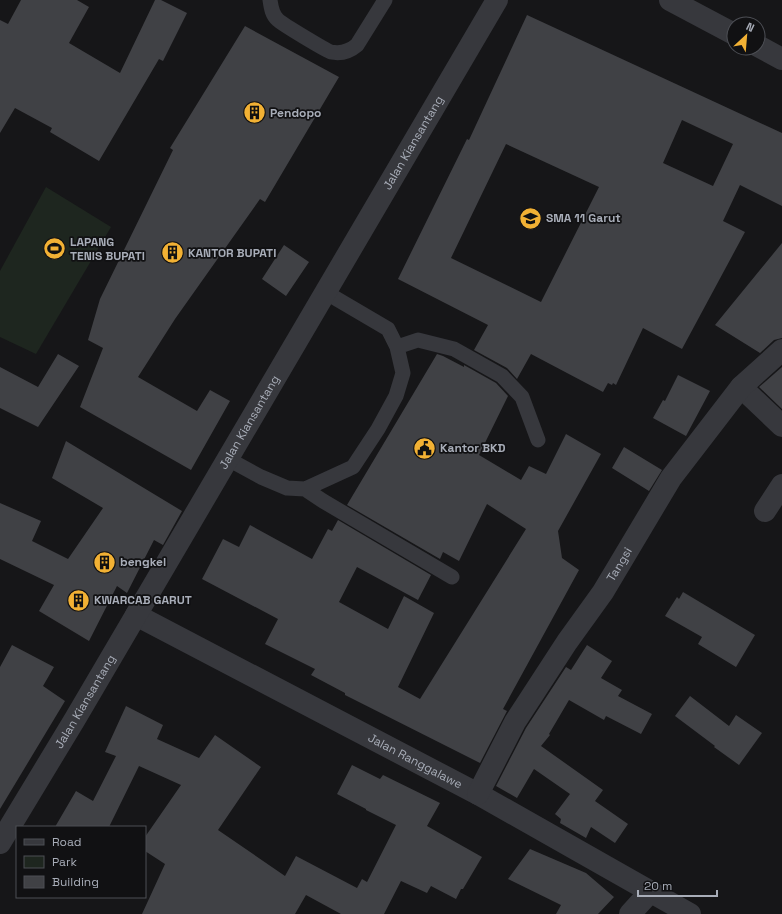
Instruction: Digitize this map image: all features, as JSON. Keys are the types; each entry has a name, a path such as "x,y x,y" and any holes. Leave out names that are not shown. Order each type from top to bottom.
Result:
{"street":[{"name":"Jalan Kiansantang","path":"1,840 136,615 497,0"},
{"path":"670,0 726,30"},
{"path":"766,50 782,59"},
{"name":"Tangsi","path":"478,794 515,722 567,642 603,592 671,478 741,387 782,350"},
{"path":"741,387 782,426"},
{"path":"765,512 782,485"},
{"name":"Jalan Ranggalawe","path":"136,615 478,794 690,914"},
{"path":"630,914 650,892"}],"lane":[{"path":"270,0 271,9 277,20 330,52 343,52 351,50 357,45 385,0"},
{"path":"228,458 261,477 286,488 305,489 353,467 378,429 396,396 403,373 397,347 388,329 325,292"},
{"path":"397,347 418,340 454,349 502,376 522,397 538,440"},
{"path":"305,489 322,502 452,577"}],"green space":[{"name":"LAPANG TENIS BUPATI","path":"46,187 111,227 36,354 0,337 0,271"}],"building":[{"path":"21,0 77,0 89,7 69,43 120,73 155,0 161,0 187,13 163,61 159,59 99,161 50,132 52,128 15,108 0,133 0,20 8,24"},
{"path":"527,15 782,133 782,206 740,185 723,221 745,232 682,349 643,328 616,385 613,383 612,385 608,383 603,392 531,354 517,379 507,368 474,350 488,325 398,279 467,139 469,140","holes":["682,120 733,144 713,186 663,163","506,144 599,187 541,302 451,258"]},
{"path":"245,26 339,77 265,202 260,199 175,319 138,377 197,411 210,390 230,401 191,470 80,407 103,348 88,340 100,299 173,150 170,148"},
{"path":"782,243 782,338 774,340 760,353 715,325"},
{"path":"284,245 309,262 286,296 262,279"},
{"path":"58,354 79,366 38,427 0,408 0,367 38,387"},
{"path":"437,354 464,367 464,365 496,383 508,396 479,455 521,480 529,466 546,474 566,434 601,454 558,531 562,558 579,570 503,709 507,711 480,763 345,695 345,693 311,675 315,669 265,644 278,619 202,579 223,539 239,547 250,525 312,559 328,529 332,531 338,520 431,575 418,600 357,567 339,602 388,629 404,596 434,613 398,687 420,699 526,529 487,504 459,561 443,552 440,559 347,505"},
{"path":"782,367 782,409 759,387"},
{"path":"678,375 710,391 686,436 653,418 663,400 665,401"},
{"path":"66,441 182,511 163,545 154,540 127,593 117,586 89,641 39,611 54,585 0,559 0,503 41,521 32,541 68,559 103,508 52,478"},
{"path":"624,447 662,470 649,491 612,468"},
{"path":"683,592 755,635 736,667 698,644 702,637 665,616 677,597 679,599"},
{"path":"12,645 54,667 43,686 65,701 0,809 0,667"},
{"path":"587,645 612,661 601,678 622,690 618,696 652,714 641,734 606,716 604,720 569,700 549,734 550,735 541,746 603,790 595,801 628,824 615,843 591,827 586,838 560,823 561,819 555,814 570,794 534,769 517,798 496,786 526,728 566,667 571,670"},
{"path":"690,696 729,726 736,715 762,733 739,765 675,716"},
{"path":"126,706 163,725 157,739 199,758 215,735 261,767 218,830 285,876 296,856 357,888 362,879 367,882 396,825 337,794 352,765 380,779 383,775 440,803 427,826 482,857 456,899 431,886 427,893 401,881 384,914 341,914 306,895 295,914 142,914 165,864 146,852 146,836 181,785 139,766 109,826 56,826 76,791 93,801 116,756 105,752"},
{"path":"530,849 586,873 614,897 598,914 556,914 561,905 508,879"}],"place":[{"name":"Pendopo","path":"255,113"},
{"name":"SMA 11 Garut","path":"530,218"},
{"name":"LAPANG TENIS BUPATI","path":"55,249"},
{"name":"KANTOR BUPATI","path":"172,253"},
{"name":"Kantor BKD","path":"424,448"},
{"name":"bengkel","path":"104,562"},
{"name":"KWARCAB GARUT","path":"78,600"}]}
